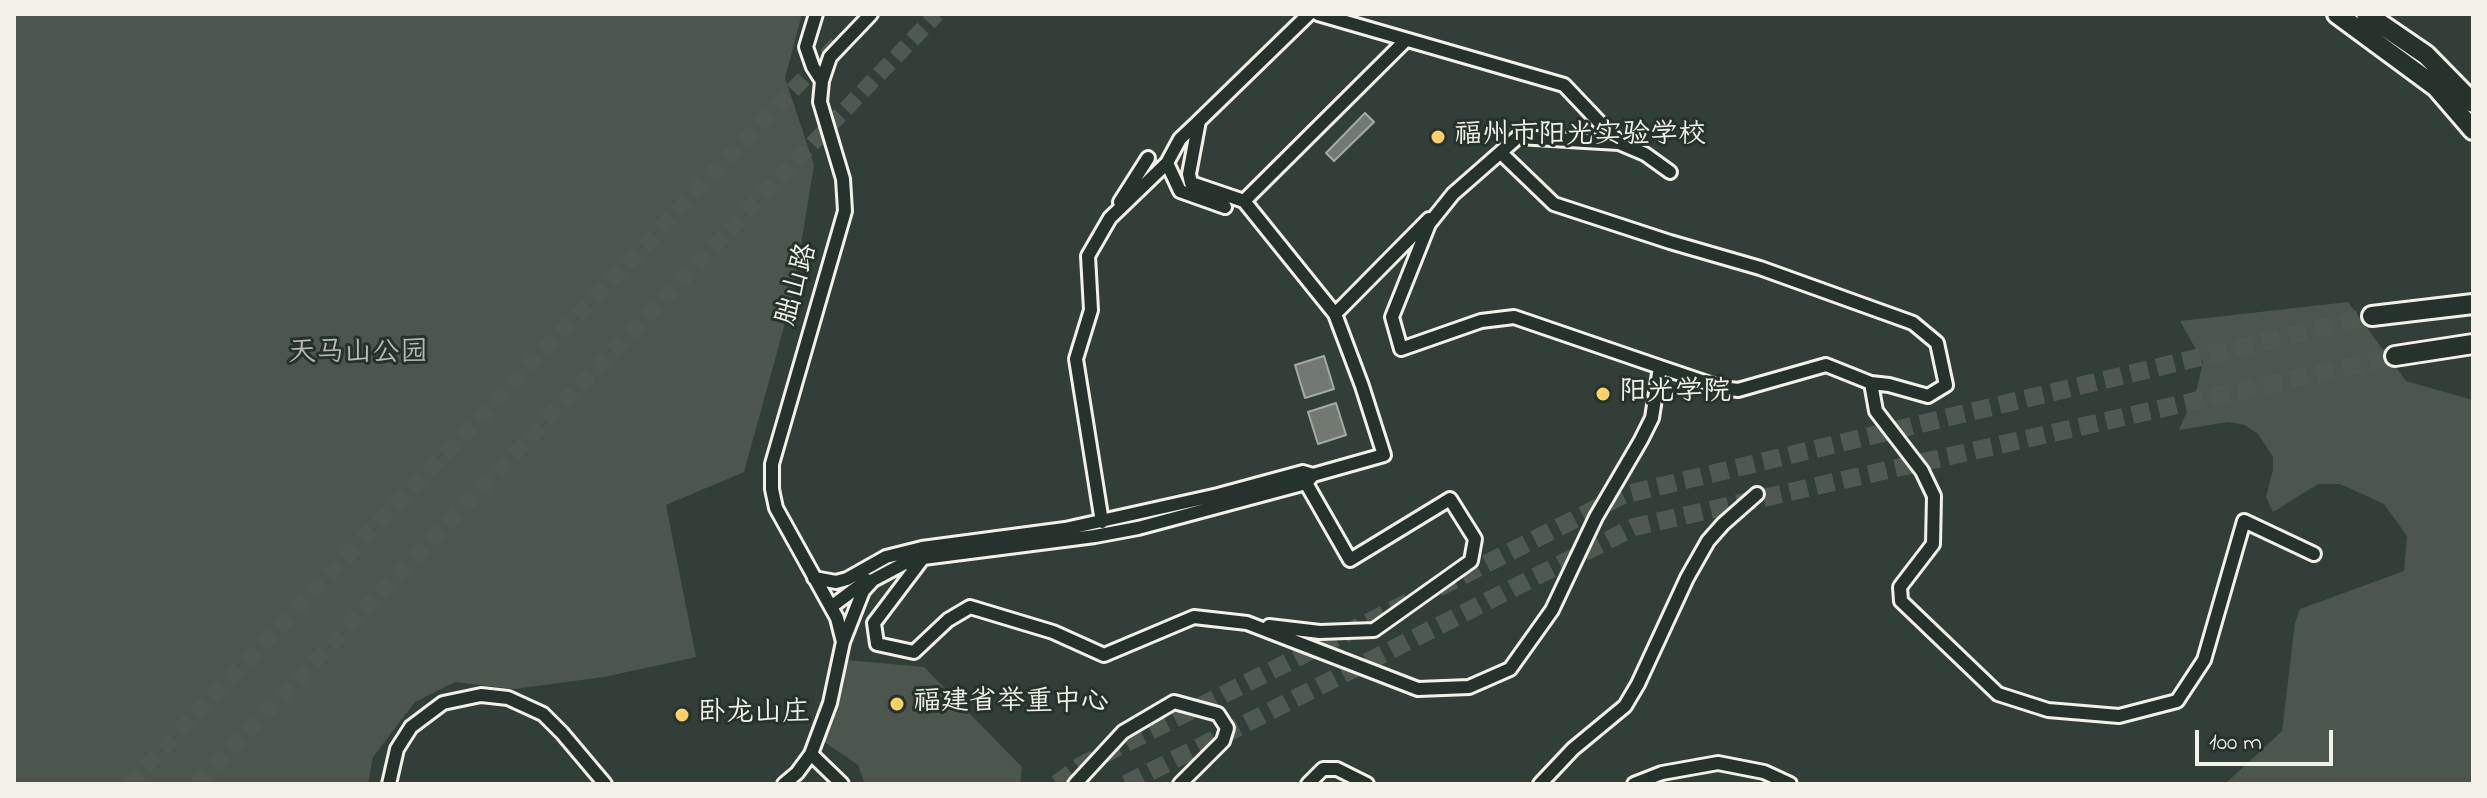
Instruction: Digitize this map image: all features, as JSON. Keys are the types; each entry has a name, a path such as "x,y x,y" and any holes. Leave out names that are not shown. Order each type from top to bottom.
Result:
{"highway":[{"path":"2337,14 2436,87 2473,130"},
{"path":"2366,14 2426,55 2473,103"},
{"path":"2372,316 2473,304"},
{"path":"2395,356 2473,344"}],"street":[{"path":"816,14 806,47 822,81"},
{"path":"822,81 830,57 871,14"},
{"path":"1110,218 1167,163 1180,139 1309,14"},
{"path":"1318,14 1564,85 1619,143"},
{"path":"1244,201 1406,40"},
{"name":"胐山路","path":"822,81 820,102 843,179 845,211 780,434 771,476 773,498 780,517 837,618 843,642"},
{"path":"1199,121 1189,174 1191,183 1244,201 1335,314 1384,455 1310,479"},
{"path":"1335,314 1453,194 1518,137 1619,143 1645,154 1670,172"},
{"path":"1453,194 1429,224 1392,317 1401,349 1481,321 1514,317 1722,388 1738,390 1826,365 1871,383 1928,396 1946,385 1937,343 1913,323 1760,268 1554,204 1501,153"},
{"path":"1102,522 1076,359 1091,310 1088,256 1148,158"},
{"path":"1167,163 1180,191 1225,207"},
{"path":"1247,623 1418,689 1469,687 1510,669 1552,610 1596,517 1652,418 1660,367"},
{"path":"1871,383 1876,411 1922,471 1934,496 1933,544 1900,587 1901,601 1998,694 2048,710 2119,716 2177,701 2204,660 2244,521 2314,554"},
{"path":"831,607 869,576 886,557 1036,539 1145,520 1303,472 1310,479 1350,560 1450,499 1475,539 1471,561 1374,630 1320,632 1194,617 1104,655 1053,632 970,607 948,620 914,652 877,644 874,623 922,553"},
{"path":"1540,784 1561,760 1625,706 1708,541 1757,494"},
{"path":"1036,539 1102,522 1145,520"},
{"path":"814,578 836,582 869,576"},
{"path":"784,784 811,754 830,703 843,642 869,576"},
{"path":"389,784 397,749 411,727 443,703 481,695 508,698 543,714 605,784"},
{"path":"1075,784 1123,732 1174,702 1218,714 1227,728 1223,741 1180,784"},
{"path":"811,754 842,784"},
{"path":"1634,784 1662,773 1718,763 1764,772 1790,784"},
{"path":"1308,784 1323,769 1337,769 1367,784"}],"green space":[{"name":"天马山公园","path":"14,14 802,14 785,78 814,165 793,294 744,472 666,505 696,657 604,677 514,689 455,682 415,702 373,757 368,784 14,784"},
{"path":"2348,302 2406,381 2473,400 2473,784 2225,784 2282,731 2295,623 2300,609 2404,571 2407,536 2384,504 2340,484 2318,484 2273,512 2266,497 2273,457 2258,434 2245,425 2228,422 2179,430 2197,388 2203,362 2180,321"},
{"name":"福建省举重中心","path":"847,660 924,667 1022,767 1020,784 865,784 858,765 823,741"}],"shaded area":[{"path":"1365,113 1374,122 1334,161 1326,153"},
{"path":"1324,356 1334,389 1305,398 1295,365"},
{"path":"1336,403 1346,435 1318,444 1308,412"}],"tunnel":[{"path":"197,784 937,14"},
{"path":"129,784 837,44"},
{"path":"1438,588 1623,495 2372,316"},
{"path":"1126,784 1634,527 2395,356"},
{"path":"1057,784 1082,765 1411,601"}],"place":[{"name":"福州市阳光实验学校","path":"1438,137"},
{"name":"阳光学院","path":"1603,394"},
{"name":"福建省举重中心","path":"897,704"},
{"name":"卧龙山庄","path":"682,715"}]}
